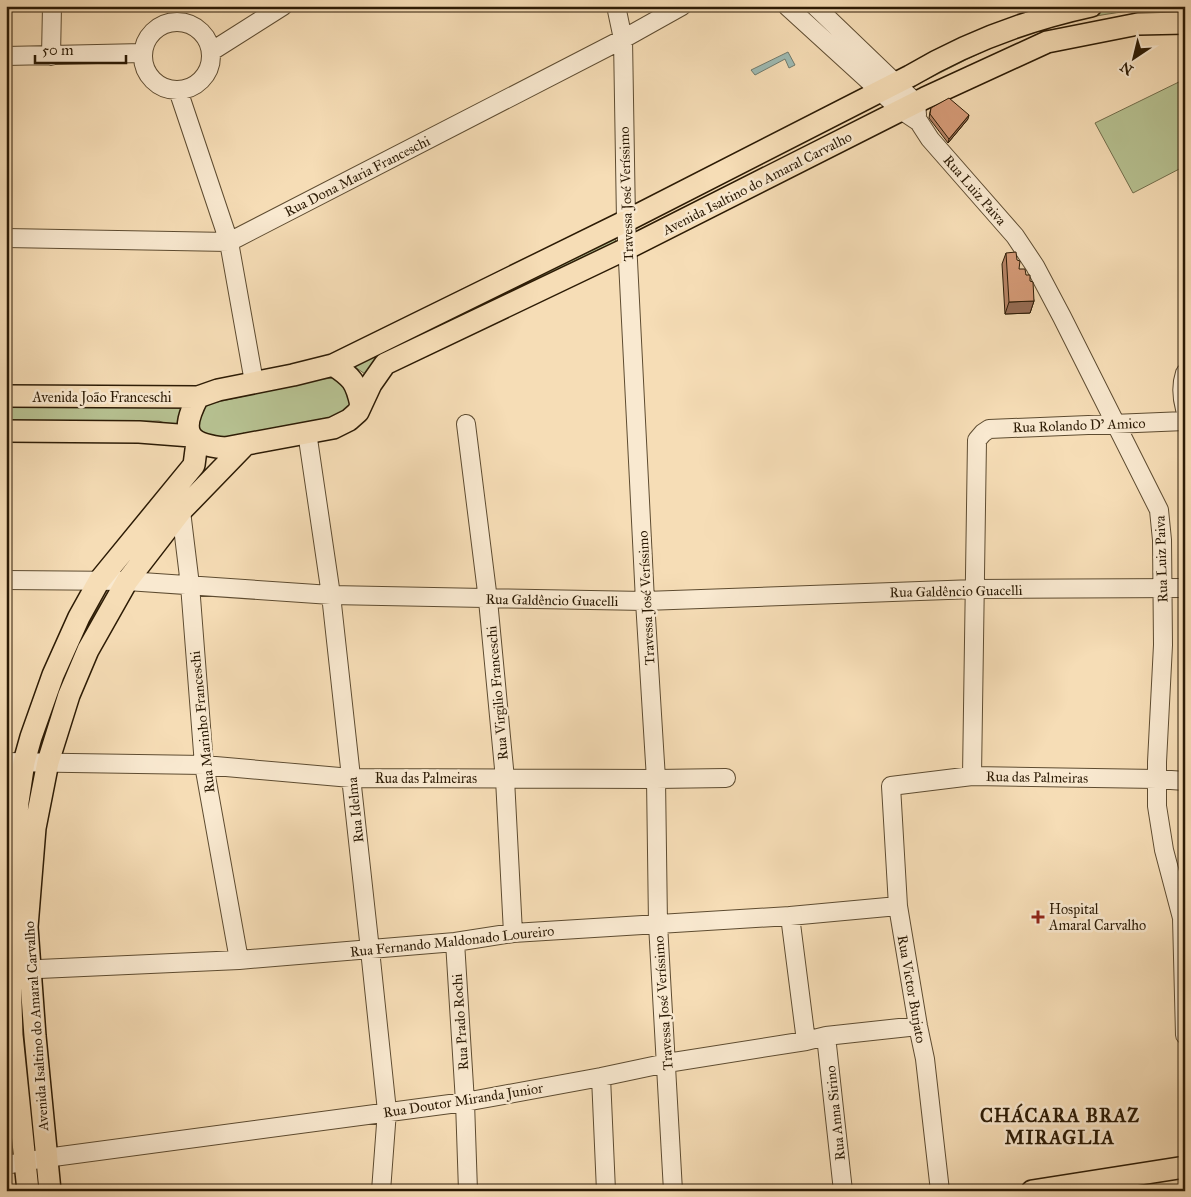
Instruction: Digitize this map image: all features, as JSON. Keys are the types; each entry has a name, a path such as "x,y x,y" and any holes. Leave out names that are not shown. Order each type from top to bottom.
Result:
{"main road":[{"name":"Avenida Isaltino do Amaral Carvalho","path":"254,382 332,365 626,221 888,87 945,55 1024,23 1091,6"},
{"name":"Avenida Isaltino do Amaral Carvalho","path":"194,439 207,446 225,448 333,428 349,420 358,412 371,384 385,364 912,112 1047,42 1138,24 1185,23"},
{"path":"332,365 347,374 358,388 361,405"},
{"name":"Avenida João Franceschi","path":"6,396 198,397 218,390 254,382"},
{"name":"Avenida Isaltino do Amaral Carvalho","path":"50,1191 8,914 18,802 15,762 31,737 53,675 79,617 99,581 194,465 194,439 188,423 191,411 198,397"},
{"path":"6,431 140,432 194,439"},
{"name":"Avenida Isaltino do Amaral Carvalho","path":"28,1191 16,1163 9,1037 15,970 27,927 35,828 48,762 69,695 88,650 127,581 181,511 246,444"},
{"path":"1032,1191 1185,1167"}],"street":[{"path":"51,56 52,6"},
{"path":"212,51 283,6"},
{"name":"Travessa José Veríssimo","path":"616,6 623,39 626,221 656,779 658,924 673,1191"},
{"name":"Rua Dona Maria Franceschi","path":"6,238 229,242 623,39 682,6"},
{"name":"Rua Luiz Paiva","path":"788,6 888,87"},
{"name":"Rua Luiz Paiva","path":"815,6 912,112 930,139 1020,243 1035,266 1062,317 1159,510 1162,540 1163,645 1157,806 1164,850 1182,918 1185,1035"},
{"path":"169,22 184,22 197,27 207,38 212,51 210,66 204,78 192,87 178,90 164,88 152,79 144,67 143,53 147,39 156,28 169,22"},
{"path":"6,56 143,53"},
{"path":"178,90 229,242 254,382"},
{"path":"1185,373 1182,379 1182,400 1185,409"},
{"name":"Rua Rolando D' Amico","path":"975,589 977,440 983,433 989,429 1185,421"},
{"name":"Rua Virgilio Franceschi","path":"466,424 488,600 505,779 513,933"},
{"name":"Rua Idelma","path":"307,432 331,596 352,778 386,1111 381,1191"},
{"name":"Rua Marinho Franceschi","path":"181,511 190,585 204,765 239,960"},
{"name":"Rua Galdêncio Guacelli","path":"6,580 127,581 331,596 488,600 645,601 975,589 1185,588"},
{"path":"972,776 975,589"},
{"name":"Rua das Palmeiras","path":"15,762 204,765 352,778 726,778"},
{"name":"Rua das Palmeiras","path":"891,786 972,776 1185,780"},
{"name":"Rua Victor Burjato","path":"891,786 898,906 925,1059 940,1191"},
{"name":"Rua Fernando Maldonado Loureiro","path":"15,970 239,960 454,942 513,933 790,916 898,906"},
{"path":"790,916 806,1041"},
{"name":"Rua Prado Rochi","path":"454,942 465,1102 468,1191"},
{"name":"Rua Doutor Miranda Junior","path":"16,1163 386,1111 465,1102 601,1078 667,1063 806,1041 826,1036 918,1026"},
{"name":"Rua Anna Sirino","path":"826,1036 843,1191"},
{"path":"601,1078 606,1191"}],"green space":[{"path":"1120,6 1185,6 1185,9 1139,10 1116,13 1048,27 1005,42 926,80 923,79 923,74 1071,14"},
{"path":"1185,79 1185,166 1133,193 1095,123"},
{"path":"613,239 616,240 613,244 365,374 348,362"},
{"path":"336,378 348,384 353,402 341,415 213,442 198,433 198,414 213,403 322,379"},
{"path":"188,404 181,429 159,421 6,423 6,406"},
{"path":"103,603 49,740 42,738 75,652 100,604"}],"water":[{"path":"788,52 795,65 789,68 785,59 755,75 751,70"}],"building":[{"path":"949,98 969,115 949,139 930,114 931,108"},
{"path":"1016,252 1017,260 1020,261 1019,269 1025,269 1026,275 1030,275 1030,281 1033,282 1034,301 1009,302 1006,253"}],"place":[{"name":"Hospital Amaral Carvalho","path":"1038,917"}],"district":[{"name":"CHÁCARA BRAZ MIRAGLIA","path":"1060,1126"}]}
